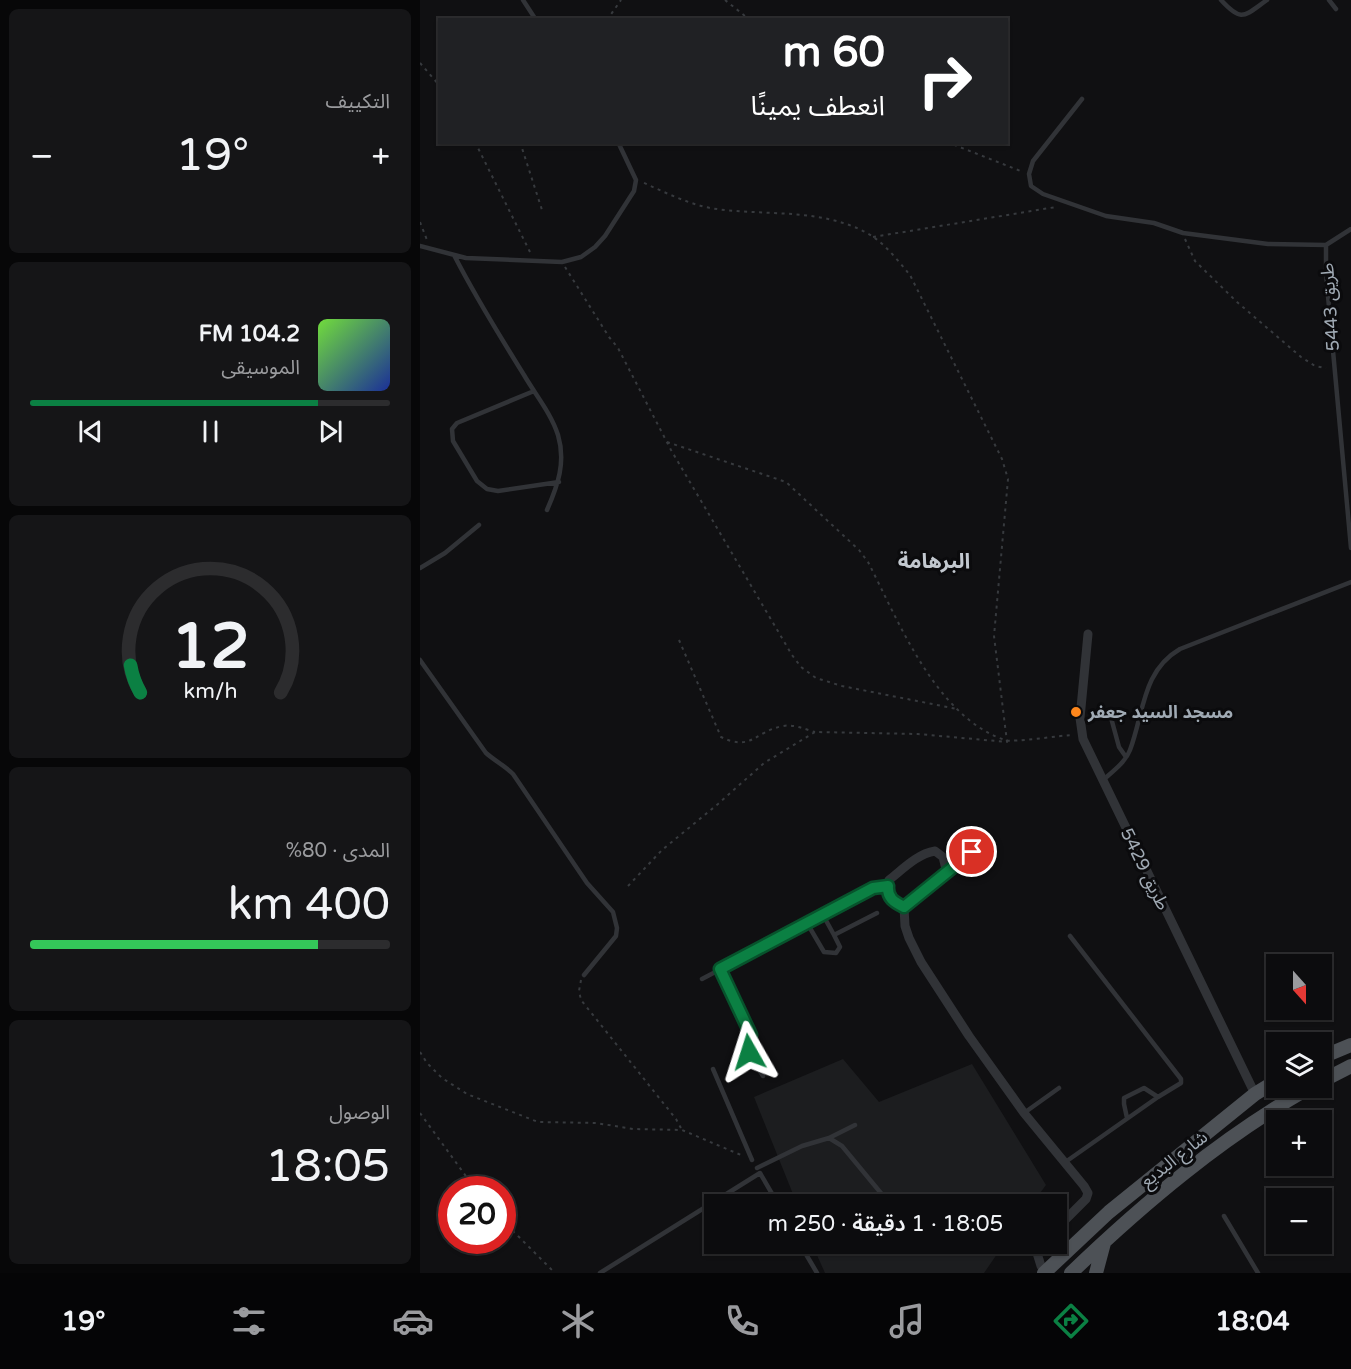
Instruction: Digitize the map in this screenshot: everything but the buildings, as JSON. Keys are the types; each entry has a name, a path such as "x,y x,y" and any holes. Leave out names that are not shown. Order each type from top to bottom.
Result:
{"main road":[{"path":"1332,1053 1351,1045"},
{"path":"1332,1075 1351,1065"},
{"name":"شارع البديع","path":"1045,1272 1109,1212 1266,1087"},
{"name":"شارع البديع","path":"1071,1273 1150,1199 1197,1162 1292,1098"},
{"path":"1096,1273 1105,1241"}],"street":[{"name":"طريق 5429","path":"1088,634 1080,718 1083,734 1102,780 1255,1094"},
{"path":"904,907 890,898 889,880 926,852 935,851 943,857 947,873"},
{"path":"904,907 972,852"},
{"path":"904,907 905,926 921,962 969,1036 1024,1113 1088,1193 1086,1199 1067,1218"},
{"path":"1037,1254 1045,1272"}],"lane":[{"path":"523,0 535,18"},
{"path":"1221,0 1233,14 1242,15 1267,0"},
{"path":"1329,0 1336,9"},
{"path":"1083,99 1033,161 1029,174 1031,186 1043,194 1106,216 1145,221 1183,233 1268,244 1326,245 1351,229"},
{"path":"420,246 466,258 562,262 581,257 606,236 634,191 636,180 619,144"},
{"name":"طريق 5443","path":"1326,245 1326,274 1351,548"},
{"path":"454,255 477,298 545,408 558,434 562,468 559,482 547,510"},
{"path":"534,391 457,423 452,429 453,441 477,481 487,489 498,491 559,482"},
{"path":"420,568 445,553 479,525"},
{"path":"1102,780 1126,757 1152,677 1166,657 1197,642 1351,582"},
{"path":"420,660 486,753 495,761 504,764 513,774 587,883 613,912 617,928 616,936 584,975"},
{"path":"1110,714 1119,747 1126,757"},
{"path":"702,979 873,888 888,886"},
{"path":"834,935 877,913"},
{"path":"807,924 824,952 836,953 840,947 823,915"},
{"path":"1064,1163 1181,1083 1180,1075 1070,936"},
{"path":"720,969 751,1035 750,1056 763,1076"},
{"path":"713,1069 752,1160"},
{"path":"1024,1113 1059,1088"},
{"path":"1127,1118 1125,1098 1144,1088 1158,1097"},
{"path":"600,1273 758,1171 802,1146 830,1138 855,1125"},
{"path":"830,1138 842,1146 882,1194"},
{"path":"758,1171 772,1194"},
{"path":"1224,1216 1258,1273"},
{"path":"806,1254 817,1273"}],"path":[{"path":"608,18 621,0"},
{"path":"725,0 748,18"},
{"path":"420,63 438,84"},
{"path":"476,144 534,260"},
{"path":"521,144 543,213"},
{"path":"952,144 1029,174"},
{"path":"636,180 690,203 712,208 819,217 846,224 873,237 910,275 1002,459 1008,479 994,636 1007,741"},
{"path":"873,237 1072,204"},
{"path":"420,222 430,248"},
{"path":"1183,233 1195,261 1237,302 1301,357 1315,366 1335,369"},
{"path":"562,262 618,348 667,442 792,656 801,667 816,678 842,686 957,709"},
{"path":"667,442 786,482 859,550 868,562 921,667 944,695 957,709 984,729 1007,741"},
{"path":"679,640 721,737 733,743 744,743 784,726 795,726 815,732 918,734 1007,741 1083,734"},
{"path":"628,886 662,850 764,763 815,732"},
{"path":"584,975 579,992 581,1000 676,1119 682,1130"},
{"path":"420,1052 442,1078 467,1094 538,1122 596,1123 633,1129 682,1130 752,1160"},
{"path":"420,1113 466,1176"},
{"path":"516,1234 555,1273"}],"shaded area":[{"path":"843,1059 879,1102 972,1064 1046,1185 1039,1194 793,1194 754,1097"},
{"path":"816,1254 997,1254 984,1273 825,1273"}],"place":[{"name":"مسجد السيد جعفر","path":"1076,712"}],"district":[{"name":"البرهامة","path":"934,561"}],"route":[{"path":"749,1052 751,1035 720,969 873,888 888,886 890,898 904,907 972,852"}]}
